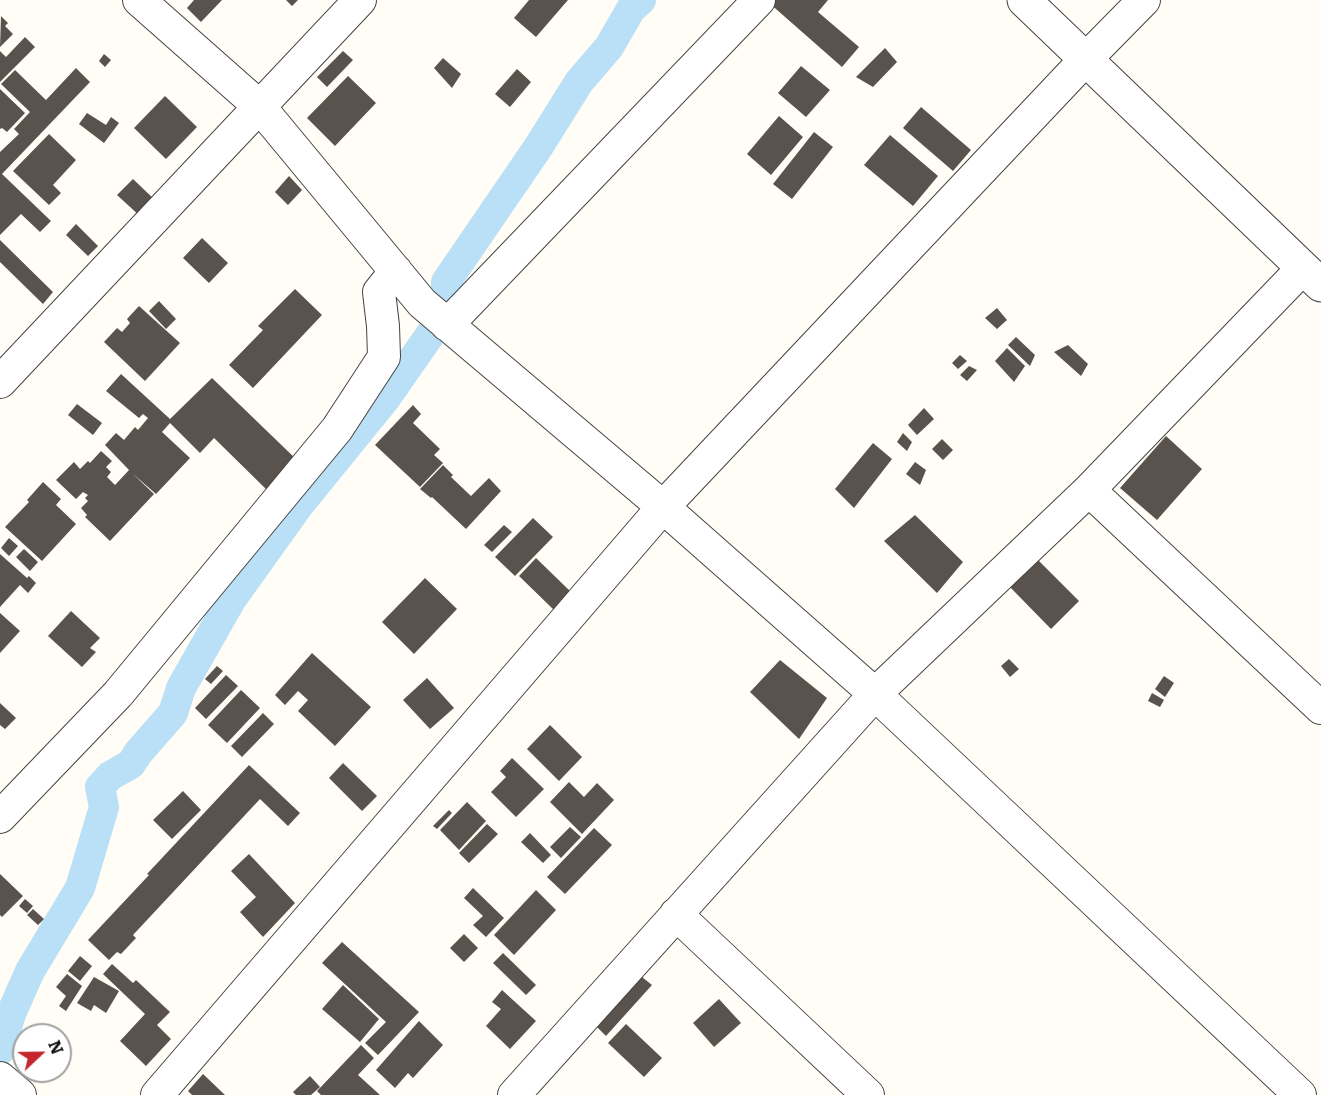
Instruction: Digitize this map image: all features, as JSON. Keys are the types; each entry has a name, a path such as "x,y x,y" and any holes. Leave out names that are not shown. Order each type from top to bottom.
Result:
{"street":[{"path":"139,0 259,106 422,303 663,507 875,694 1300,1095"},
{"path":"0,382 360,0"},
{"path":"447,325 759,0"},
{"path":"514,1095 875,694 1312,276 1023,0"},
{"path":"157,1095 663,507 1144,0"},
{"path":"0,817 118,694 337,429 384,357 379,292 396,270"},
{"path":"1089,490 1321,708"},
{"path":"676,914 868,1095"},
{"path":"0,1078 20,1095"}],"building":[{"path":"194,0 222,0 201,22 187,8"},
{"path":"286,0 298,0 292,6"},
{"path":"529,0 568,0 536,37 514,18"},
{"path":"769,0 828,0 818,12 859,47 842,67 768,2"},
{"path":"1,16 8,23 5,26 13,34 0,47"},
{"path":"25,37 35,47 0,82 0,51 6,57"},
{"path":"885,48 897,62 873,87 856,77"},
{"path":"343,51 353,60 327,87 317,77"},
{"path":"104,54 111,60 105,67 99,61"},
{"path":"443,58 461,74 452,88 434,68"},
{"path":"801,66 830,90 806,117 778,93"},
{"path":"76,68 90,82 2,174 51,221 40,232 21,214 0,235 0,152 19,134 14,129 30,112 1,84 15,70 46,100"},
{"path":"517,69 531,82 510,107 495,94"},
{"path":"348,76 376,103 335,146 307,118"},
{"path":"0,89 25,113 7,132 0,129"},
{"path":"165,96 197,127 166,159 134,128"},
{"path":"921,107 971,150 953,171 903,128"},
{"path":"87,113 106,125 111,117 119,123 104,143 79,124"},
{"path":"779,116 803,137 771,175 747,154"},
{"path":"814,132 833,147 792,199 773,184"},
{"path":"49,134 76,160 53,185 61,193 49,205 13,171"},
{"path":"890,135 938,176 913,206 864,165"},
{"path":"289,176 302,190 288,205 275,192"},
{"path":"133,179 156,201 141,217 117,195"},
{"path":"76,224 98,246 88,256 66,235"},
{"path":"202,238 228,263 209,283 183,258"},
{"path":"0,240 53,292 43,304 0,262"},
{"path":"295,289 322,315 253,388 229,365 263,330 258,326"},
{"path":"159,301 176,319 166,329 149,311"},
{"path":"139,306 180,343 145,381 104,342 117,328 122,332 130,323 127,319"},
{"path":"997,308 1007,320 997,329 985,318"},
{"path":"1016,337 1035,355 1030,366 1008,345"},
{"path":"1068,345 1088,364 1081,376 1054,352"},
{"path":"1007,348 1025,366 1014,382 995,361"},
{"path":"960,355 967,361 958,369 952,363"},
{"path":"969,366 977,370 967,381 960,375"},
{"path":"121,374 170,419 212,378 298,461 268,491 214,438 200,453 170,423 162,432 190,458 156,494 132,473 154,494 110,541 85,517 87,515 81,508 88,501 85,498 88,495 83,492 76,499 56,480 74,462 80,469 88,461 90,463 101,451 112,461 106,467 111,472 107,477 115,485 129,470 105,445 116,433 124,440 135,427 138,430 148,418 143,414 139,418 106,391"},
{"path":"77,404 102,423 93,435 68,415"},
{"path":"413,405 421,414 413,423 440,449 434,455 443,463 420,487 375,445"},
{"path":"924,408 934,419 917,435 908,425"},
{"path":"903,433 912,442 907,451 897,442"},
{"path":"1166,436 1202,469 1157,520 1120,488"},
{"path":"942,439 953,450 943,460 932,449"},
{"path":"873,443 892,459 854,508 835,489"},
{"path":"915,462 926,470 920,485 906,474"},
{"path":"443,465 453,475 451,477 471,496 489,478 501,491 466,529 432,497 420,489"},
{"path":"43,482 61,499 56,505 76,524 42,561 5,527 29,502 27,500"},
{"path":"915,515 963,562 937,593 884,541"},
{"path":"533,518 553,537 515,576 495,557"},
{"path":"504,525 512,532 492,552 484,545"},
{"path":"9,538 18,546 9,556 1,548"},
{"path":"24,549 38,562 30,571 16,557"},
{"path":"0,554 36,583 28,593 20,585 0,607"},
{"path":"1035,557 1079,601 1051,629 1008,585"},
{"path":"536,558 572,593 555,611 519,576"},
{"path":"425,578 457,609 414,654 382,622"},
{"path":"71,611 100,638 90,648 96,652 82,667 48,636"},
{"path":"0,613 20,631 0,653"},
{"path":"312,653 371,707 335,746 298,711 308,700 298,691 285,705 275,695"},
{"path":"1009,659 1019,669 1010,677 1001,666"},
{"path":"780,660 827,698 799,739 750,692"},
{"path":"217,666 223,671 211,684 205,679"},
{"path":"226,675 238,686 206,719 195,708"},
{"path":"1164,676 1174,683 1165,697 1155,689"},
{"path":"427,678 454,708 430,729 403,700"},
{"path":"241,690 260,708 227,743 208,725"},
{"path":"1152,693 1164,700 1160,707 1148,701"},
{"path":"0,703 16,718 5,729 0,725"},
{"path":"263,713 274,724 242,757 231,746"},
{"path":"550,725 582,757 559,781 527,749"},
{"path":"512,758 544,789 516,817 491,792 506,777 500,771"},
{"path":"343,763 377,796 362,811 329,778"},
{"path":"249,765 300,813 288,826 260,799 133,935 136,938 121,954 117,952 109,960 88,940"},
{"path":"569,782 584,797 597,783 614,800 582,834 550,802"},
{"path":"183,791 201,810 172,839 153,820"},
{"path":"467,802 486,821 459,850 440,830"},
{"path":"449,810 452,813 437,829 433,826"},
{"path":"487,824 498,834 469,863 459,853"},
{"path":"570,827 581,837 561,858 550,847"},
{"path":"594,828 612,845 565,894 547,877"},
{"path":"530,833 551,855 543,863 521,842"},
{"path":"249,854 295,903 263,937 240,912 256,897 231,871"},
{"path":"0,874 23,896 2,917 0,915"},
{"path":"473,888 504,918 486,937 473,925 483,916 464,898"},
{"path":"536,890 556,910 514,955 494,935"},
{"path":"25,899 33,906 27,913 19,906"},
{"path":"33,909 44,919 38,925 27,915"},
{"path":"464,934 478,948 464,962 450,948"},
{"path":"342,942 419,1012 378,1055 365,1043 386,1022 322,963"},
{"path":"503,953 536,985 526,995 493,963"},
{"path":"80,956 92,966 80,981 68,971"},
{"path":"112,964 133,983 136,980 170,1012 157,1025 171,1039 146,1066 120,1041 145,1014 103,974"},
{"path":"67,974 82,986 66,1011 59,1006 66,996 56,987"},
{"path":"94,977 119,991 106,1013 94,1005 91,1011 77,1003"},
{"path":"642,977 652,985 606,1036 597,1027"},
{"path":"343,985 379,1019 360,1042 322,1009"},
{"path":"502,990 536,1021 510,1049 486,1026 501,1009 492,1002"},
{"path":"719,999 741,1023 714,1047 693,1023"},
{"path":"419,1021 443,1045 413,1078 408,1073 395,1088 376,1070"},
{"path":"626,1024 662,1058 644,1077 608,1043"},
{"path":"361,1045 374,1058 358,1075 380,1095 321,1095 317,1091"},
{"path":"203,1074 225,1095 192,1095 188,1091"},
{"path":"310,1076 320,1087 311,1095 296,1095 293,1092"}],"waterway":[{"path":"0,1050 11,1014 30,971 80,888 104,807 100,787 110,776 131,764 173,713 181,688 231,600 299,505 386,398 441,319 446,301 446,282 539,146 579,82 609,47 631,9 641,0"}]}
